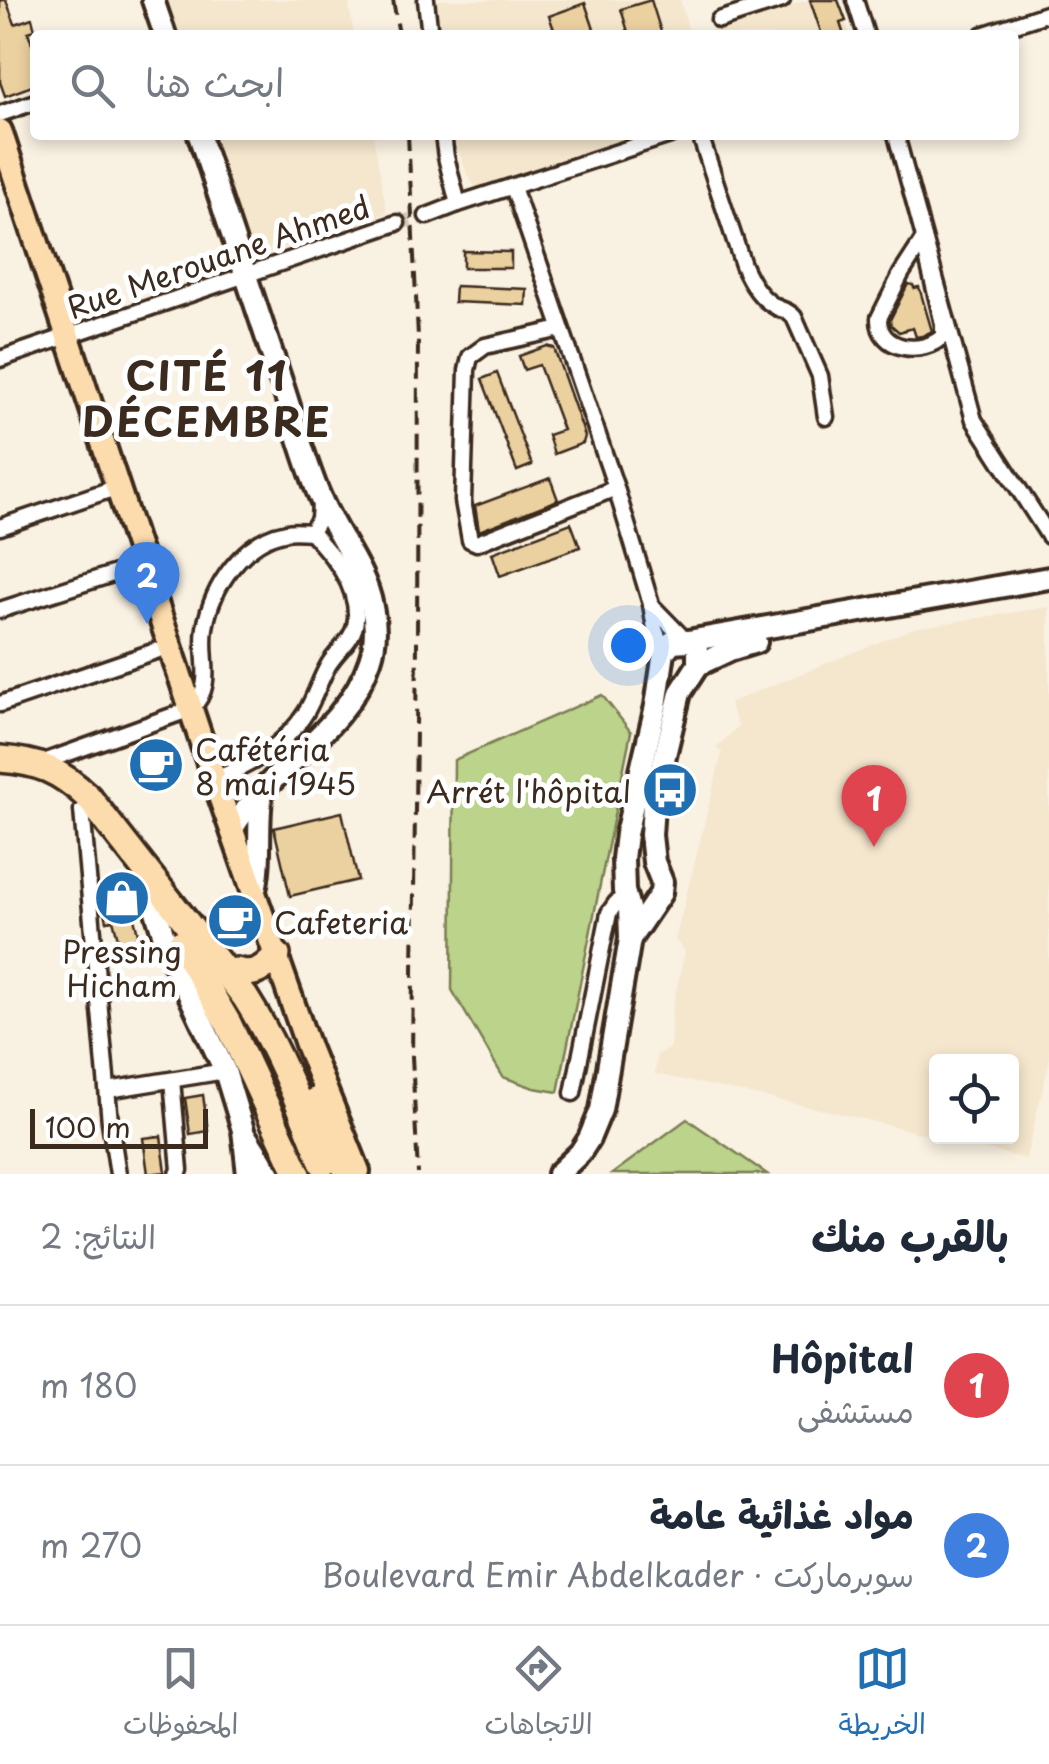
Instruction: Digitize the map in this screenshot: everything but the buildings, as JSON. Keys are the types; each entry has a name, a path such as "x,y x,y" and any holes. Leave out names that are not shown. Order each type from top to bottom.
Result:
{"highway":[{"path":"0,759 38,764 59,774 88,797 193,946 247,975 264,968 276,955"},
{"path":"0,774 30,776 61,790 82,810 154,905 245,997 279,1054 310,1169"},
{"path":"236,971 270,1009 292,1047 348,1174"}],"main road":[{"path":"0,130 5,162 70,336 214,781 308,1047 358,1174"}],"street":[{"path":"153,0 163,30"},
{"path":"426,0 429,30"},
{"path":"718,20 782,0"},
{"path":"855,0 864,30"},
{"path":"997,30 1049,13"},
{"path":"0,114 30,104"},
{"path":"201,140 320,498 372,605 374,643 370,661 351,699 316,741 262,788 232,830"},
{"path":"444,140 458,204"},
{"path":"428,216 655,140"},
{"path":"702,140 743,265 768,301 794,317 820,376 826,417"},
{"path":"897,140 923,240 944,330 936,343 912,348 886,340 878,324 901,274 923,240"},
{"path":"512,187 616,488 669,672 680,676 730,650 763,640 1049,590"},
{"name":"Rue Merouane Ahmed","path":"0,360 396,224"},
{"path":"923,240 974,420 1049,536"},
{"path":"562,329 484,346 470,356 466,370 464,501 470,540 477,543 616,488"},
{"path":"0,527 118,487"},
{"path":"310,532 319,519 320,498"},
{"path":"38,764 191,709 205,691 205,625 222,582 249,550 287,532 310,532 330,553 348,582 357,617 354,631 330,664 295,729 234,772 214,781"},
{"path":"0,610 144,564"},
{"path":"558,1174 580,1153 601,1110 630,939 626,834 664,656 672,642 746,633 1049,578"},
{"path":"630,939 662,888 651,835 653,805 680,693 695,669 698,651 651,604"},
{"path":"0,704 170,646"},
{"path":"214,781 243,792 262,788"},
{"path":"254,894 262,788"},
{"path":"82,810 118,1174"},
{"path":"654,902 637,905 626,893 626,877 644,866 657,873"},
{"path":"573,1092 609,913 626,893"},
{"path":"154,905 169,952 225,1070 243,1130 248,1174"},
{"path":"108,1090 225,1070"},
{"path":"172,1080 178,1174"},
{"path":"243,1130 270,1174"}],"shaded area":[{"path":"167,0 348,0 353,30 176,30"},
{"path":"434,0 680,0 689,30 438,30"},
{"path":"807,0 838,0 848,30 712,30"},
{"path":"214,140 374,140 387,213 253,259"},
{"path":"451,140 620,140 477,189"},
{"path":"1049,607 1049,1063 1026,1159 965,1144 1019,1144 1019,1054 929,1054 929,1135 655,1074 657,1055 670,1048 672,1009 685,951 675,940 722,753 716,748 738,726 729,703 914,628"}],"green space":[{"path":"602,695 631,732 558,1092 503,1077 452,990 454,760"},
{"path":"687,1119 767,1174 612,1174"}],"tunnel":[{"path":"397,223 427,216"}],"railway":[{"path":"393,0 398,30"},
{"path":"408,140 418,337 412,1056 418,1174"}],"place":[{"name":"مواد غذائية عامة","path":"147,624"},
{"name":"Cafétéria 8 mai 1945","path":"156,765"},
{"name":"Arrét l'hôpital","path":"670,790"},
{"name":"Hôpital","path":"874,847"},
{"name":"Pressing Hicham","path":"122,898"},
{"name":"Cafeteria","path":"235,921"}],"district":[{"name":"CITÉ 11 DÉCEMBRE","path":"207,397"}]}
